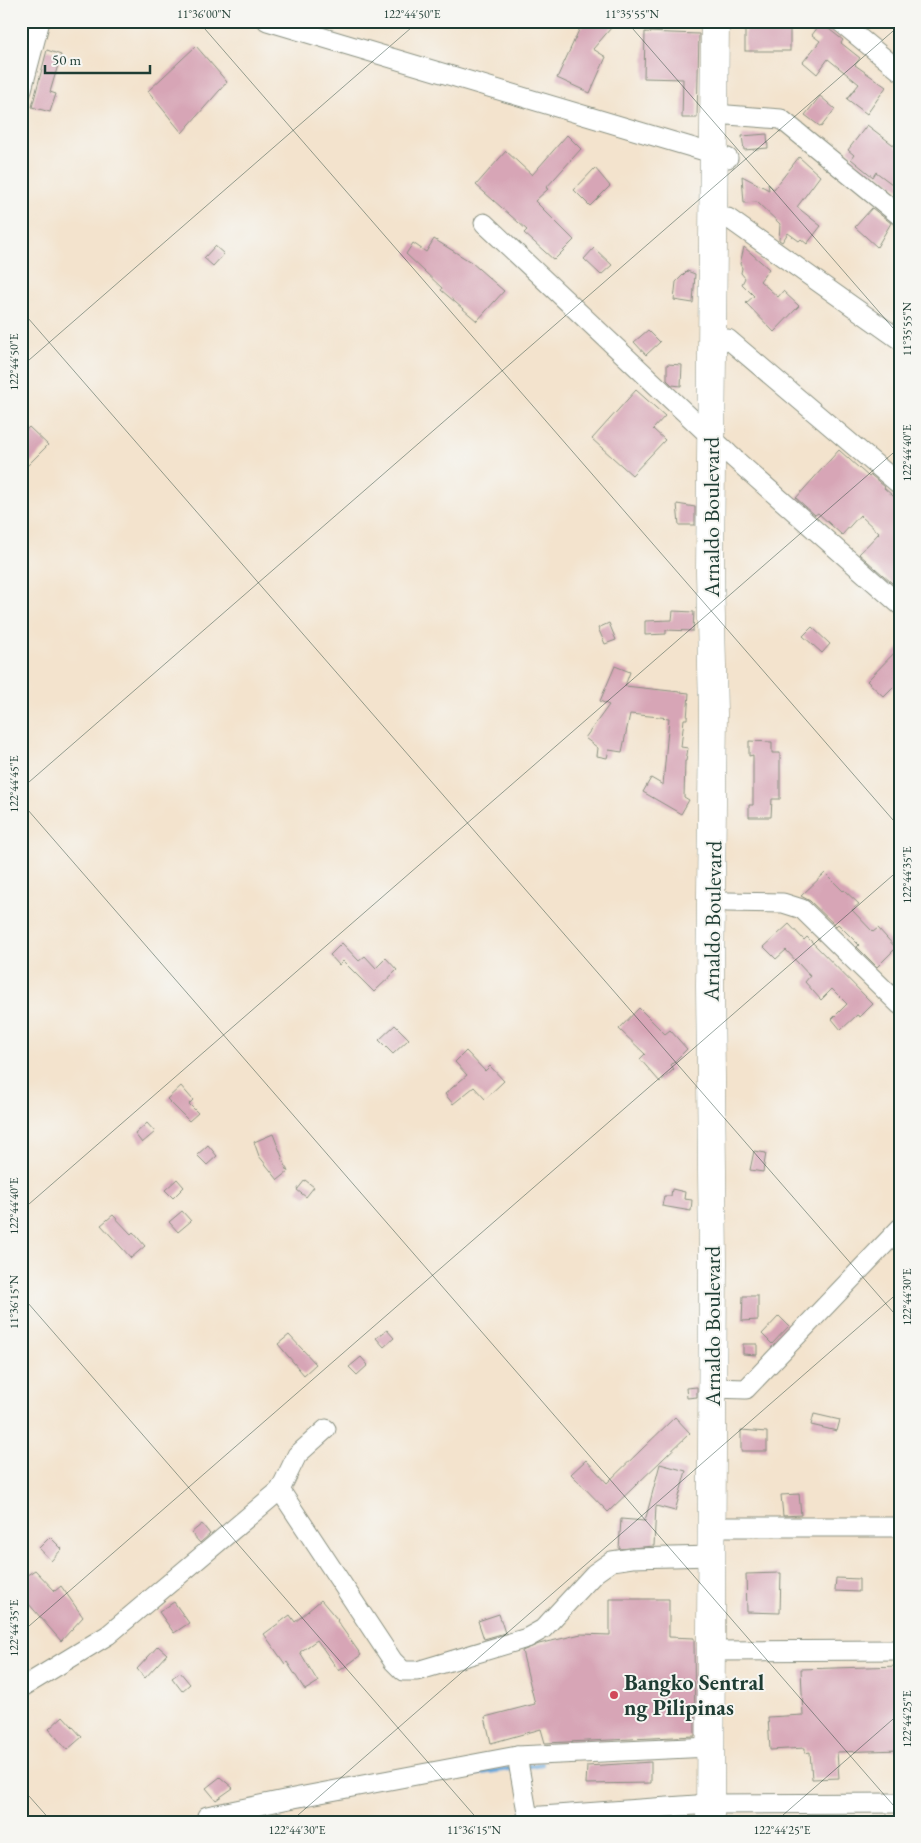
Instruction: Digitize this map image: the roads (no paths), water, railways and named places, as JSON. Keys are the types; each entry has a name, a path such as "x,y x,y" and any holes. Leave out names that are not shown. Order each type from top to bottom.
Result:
{"highway":[{"name":"Arnaldo Boulevard","path":"715,21 721,156 721,446 718,573 720,714 718,987 721,1263 718,1813"},
{"name":"Arnaldo Boulevard","path":"721,446 728,339 721,298 728,218 721,156 728,115 728,21"},
{"name":"Arnaldo Boulevard","path":"718,987 727,902 720,850"},
{"name":"Arnaldo Boulevard","path":"718,1813 710,1747 719,1651 712,1556 719,1527"}],"street":[{"path":"21,93 40,21"},
{"path":"267,21 721,156"},
{"path":"839,21 900,71"},
{"path":"728,115 781,119 900,216"},
{"path":"728,218 900,340"},
{"path":"484,223 721,446 900,606"},
{"path":"728,339 900,485"},
{"path":"727,902 783,903 802,909 900,1005"},
{"path":"719,1389 746,1390 900,1228"},
{"path":"21,1688 108,1635 280,1490 297,1455 326,1429"},
{"path":"280,1490 393,1661 403,1670 417,1671 527,1638 543,1629 595,1573 612,1561 632,1558 712,1556"},
{"path":"719,1527 900,1527"},
{"path":"719,1651 900,1650"},
{"path":"207,1816 517,1756 710,1747"},
{"path":"517,1756 528,1817 718,1813 900,1803"}],"waterway":[{"path":"523,1767 542,1764"},
{"path":"453,1777 515,1768"},
{"path":"231,1822 316,1803"}],"place":[{"name":"Bangko Sentral ng Pilipinas","path":"614,1695"}]}
